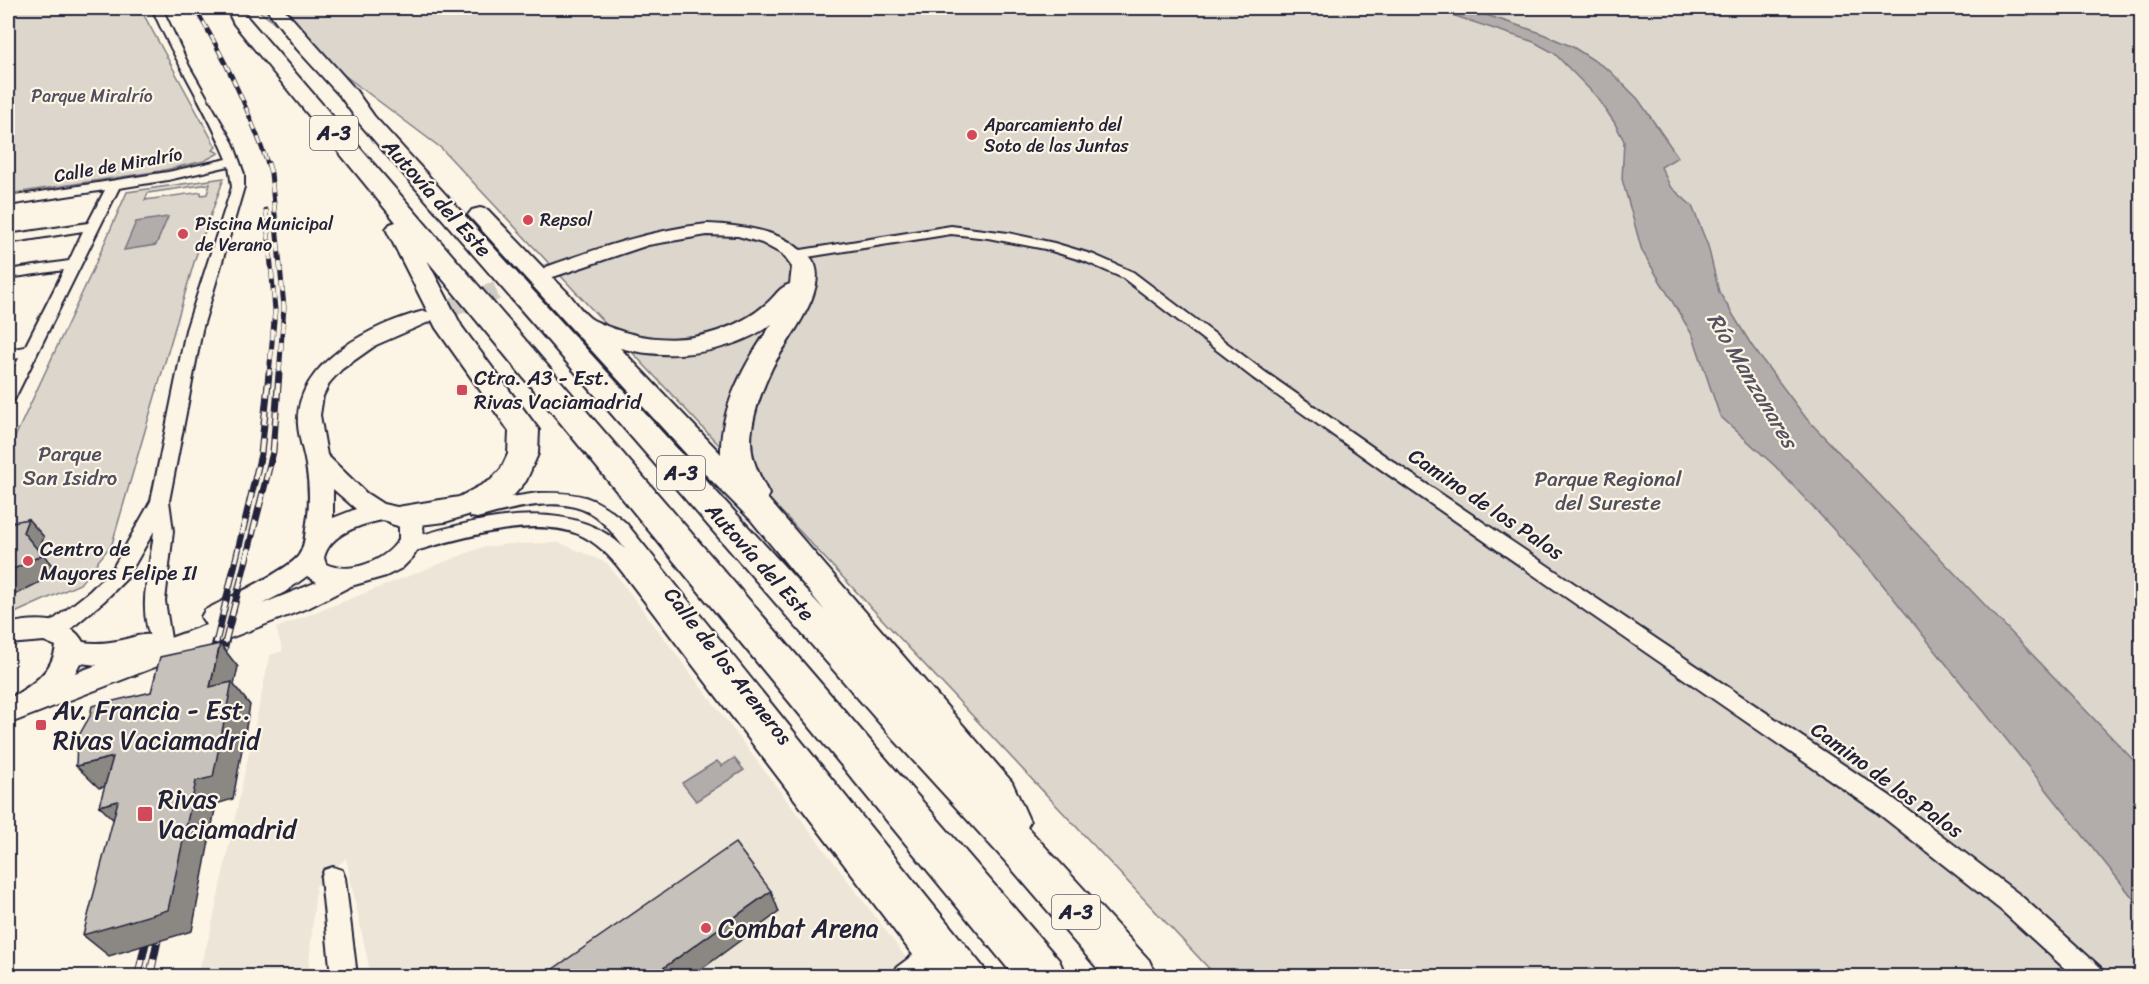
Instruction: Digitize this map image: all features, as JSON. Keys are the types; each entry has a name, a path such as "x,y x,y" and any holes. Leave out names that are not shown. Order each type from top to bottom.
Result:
{"highway":[{"name":"Autovía del Este","path":"234,8 240,20 1043,976"},
{"name":"Autovía del Este","path":"274,8 347,92 367,120 887,706 1020,848 1133,976"},
{"path":"347,92 361,99 447,181 710,461 762,512 998,794 1020,848"},
{"path":"393,203 392,219 438,301 449,328 524,430 526,445 516,474 491,496 407,529"},
{"path":"575,315 603,335 633,344 656,347 690,345 727,336 755,325 784,305 797,286 795,255"},
{"path":"762,512 736,458 741,407 765,356 801,300 805,285 805,266 795,255"}],"street":[{"path":"157,8 171,42 234,161 239,176 238,187 194,330 160,501 163,532 158,574 156,626 161,639"},
{"name":"Calle de Miralrío","path":"8,201 113,186 234,161"},
{"path":"8,396 113,186"},
{"path":"8,239 92,226"},
{"name":"Camino de los Palos","path":"795,255 951,230 1020,240 1065,251 1106,264 1128,275 1259,375 1395,471 1882,803 2011,903 2091,976"},
{"path":"553,271 652,237 694,231 737,232 764,237 775,241 795,255"},
{"path":"8,274 75,264"},
{"path":"318,459 357,499 407,529 394,559 381,568 359,576 343,578 323,574 314,567 321,513 318,459 312,441 309,404 320,381 337,362 364,343 424,317"},
{"path":"8,355 30,351"},
{"name":"Calle de los Areneros","path":"407,529 500,504 524,500 581,503 596,508 619,528 974,976"},
{"path":"62,640 132,555 160,501"},
{"path":"8,634 37,629 62,640 83,654 127,651 161,639 250,600 276,585 315,551 344,521 378,512"},
{"name":"Calle de los Areneros","path":"407,529 482,527 536,522 572,526 594,534 608,543 682,635 938,967"},
{"path":"15,708 300,600 328,588 343,578"},
{"path":"15,708 43,691 67,662 62,640"},
{"path":"333,878 344,976"},
{"path":"906,976 938,967"}],"shaded area":[{"path":"560,543 607,563 920,976 371,976 346,858 316,886 308,976 197,976 210,934 270,655 283,651 276,628 480,548 508,544"}],"green space":[{"name":"Parque Miralrío","path":"10,8 140,8 216,147 213,150 219,153 204,161 160,171 8,194 8,11"},
{"name":"Parque Regional del Sureste","path":"255,8 2141,8 2141,976 1216,976 441,148"},
{"name":"Parque San Isidro","path":"224,178 195,259 112,544 80,584 8,616 8,452 127,192","holes":["210,184 207,194 201,195 201,192 145,200 148,193"]}],"water":[{"name":"Río Manzanares","path":"1431,8 1465,8 1538,32 1573,47 1609,70 1638,99 1678,157 1661,167 1670,186 1692,206 1708,246 1719,292 1752,346 1806,418 2141,768 2141,908 1871,570 1775,466 1720,416 1693,336 1642,251 1622,179 1624,141 1597,97 1554,53 1534,42"},
{"path":"168,217 156,245 124,250 136,222"},
{"path":"734,758 744,770 696,801 682,783 717,761 722,766"}],"building":[{"path":"28,519 23,532 42,555 8,572 8,523"},
{"path":"220,644 210,687 232,682 213,777 196,781 168,910 83,935 118,801 99,806 113,757 76,766 77,739 90,716 92,706 151,692 160,657"},
{"path":"735,843 771,891 652,976 543,976"}],"tunnel":[{"path":"424,317 553,271"}],"railway":[{"path":"195,8 236,85 268,165"},
{"path":"268,163 271,173 284,307 279,375"},
{"path":"266,210 275,310 269,375"},
{"path":"216,643 261,454 269,373"},
{"path":"225,643 273,452 279,373"},
{"path":"211,662 216,641"},
{"path":"220,664 226,641"},
{"path":"150,976 161,924"},
{"path":"138,976 149,928"}],"place":[{"name":"Aparcamiento del Soto de las Juntas","path":"972,135"},
{"name":"Repsol","path":"528,220"},
{"name":"Piscina Municipal de Verano","path":"183,234"},
{"name":"Ctra. A3 - Est. Rivas Vaciamadrid","path":"462,390"},
{"name":"Centro de Mayores Felipe II","path":"28,561"},
{"name":"Av. Francia - Est. Rivas Vaciamadrid","path":"41,725"},
{"name":"Rivas Vaciamadrid","path":"145,814"},
{"name":"Combat Arena","path":"706,928"}]}
